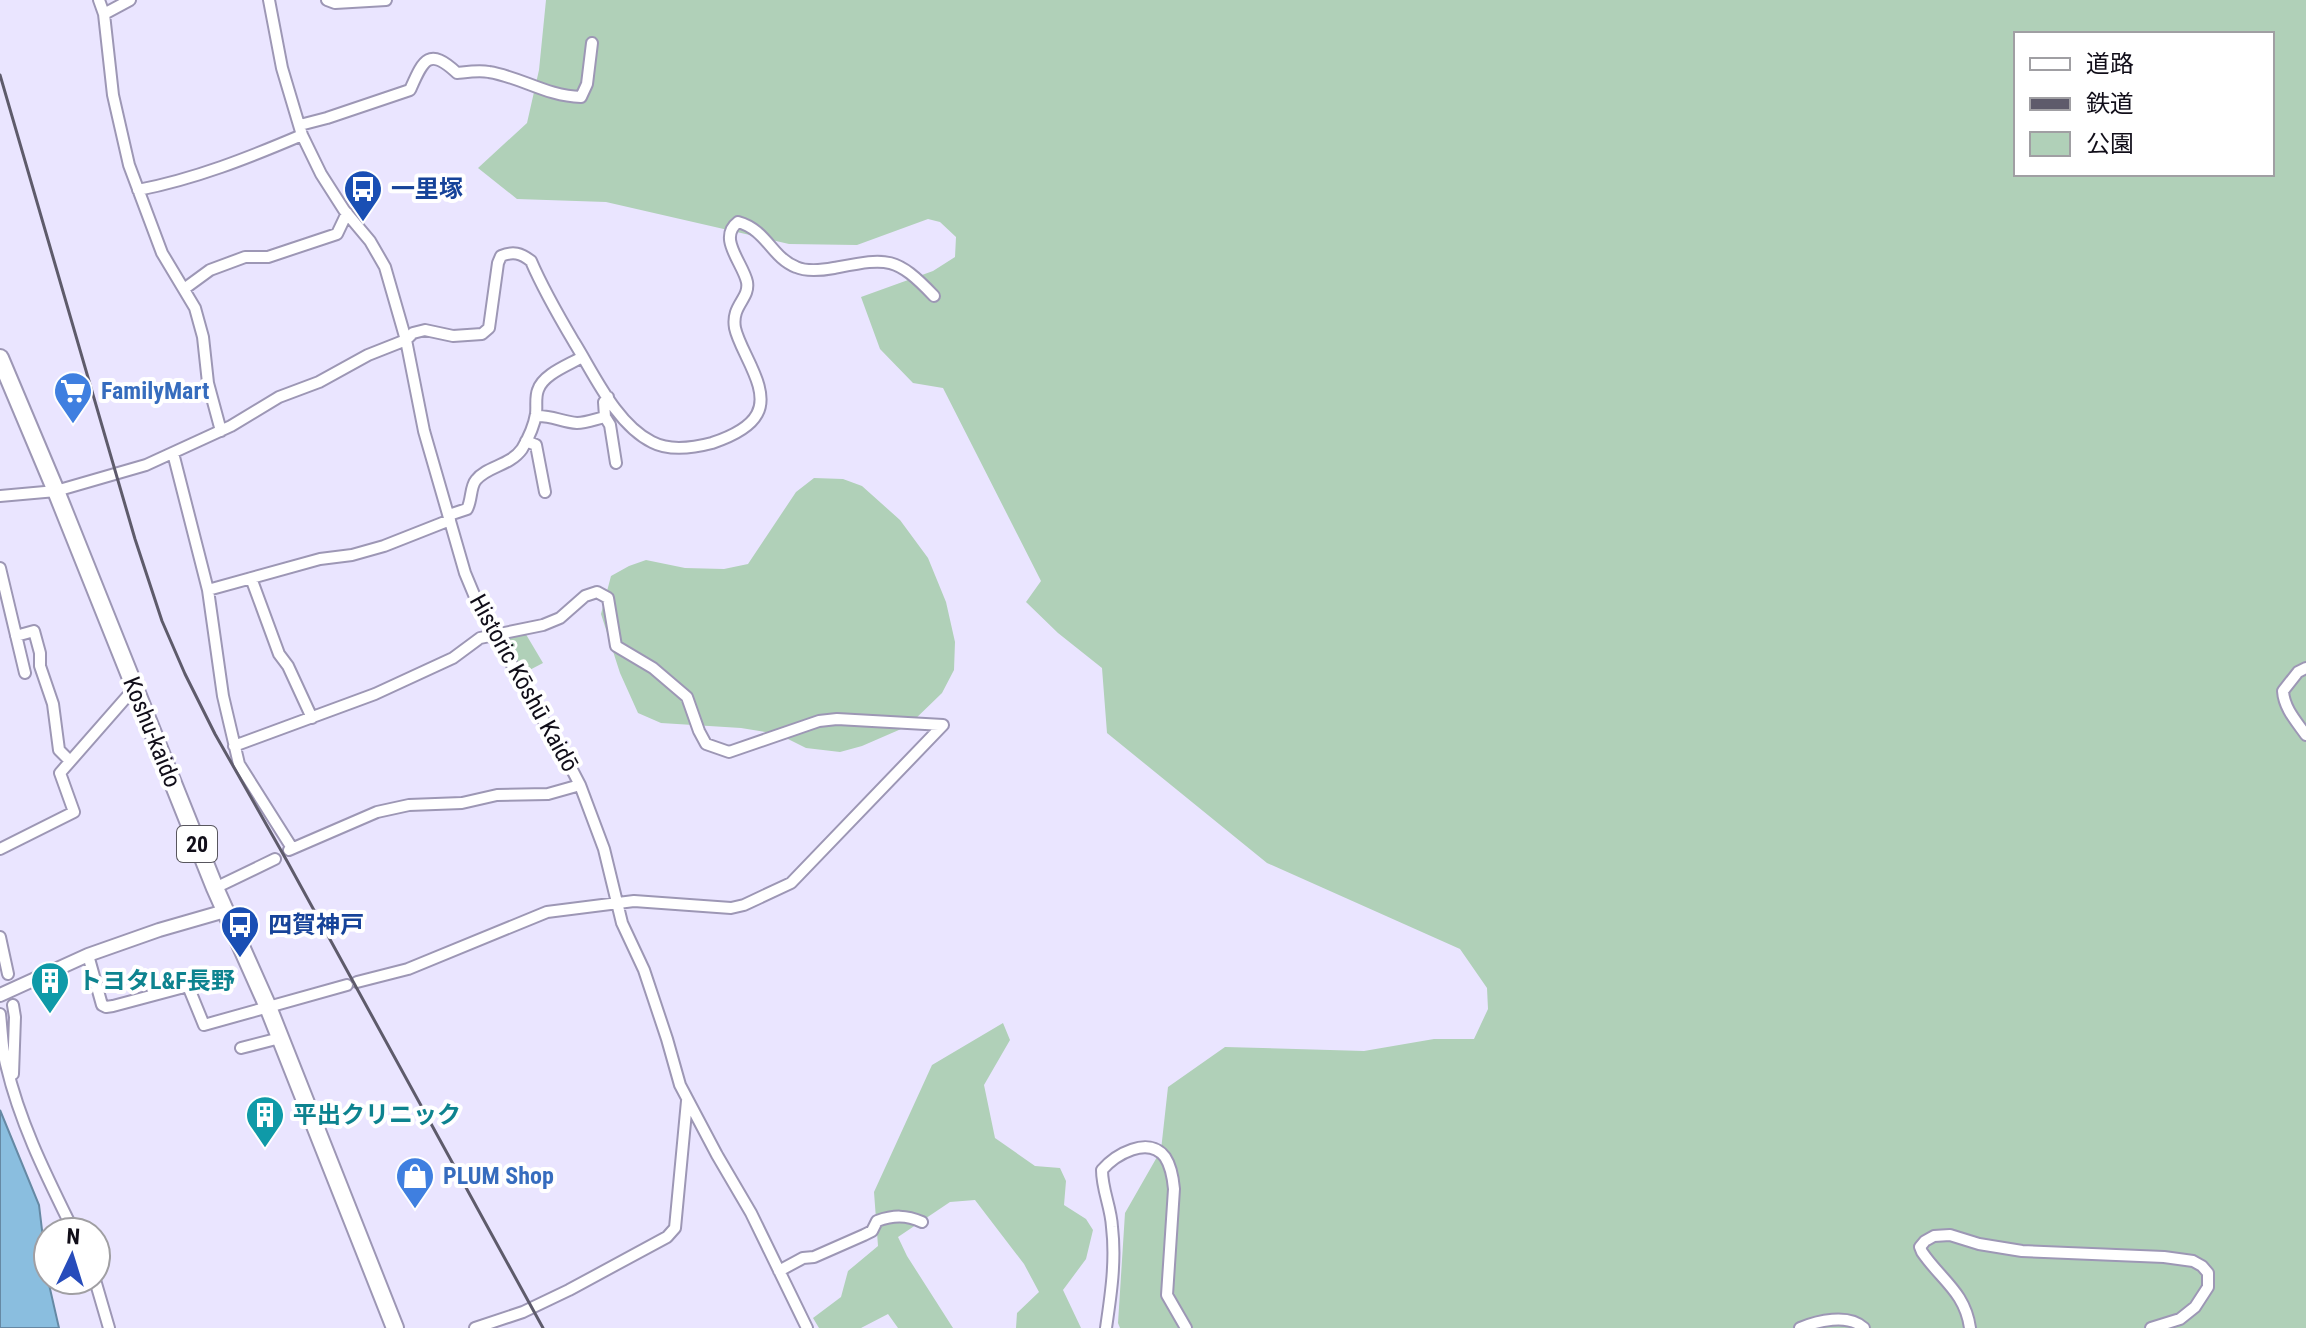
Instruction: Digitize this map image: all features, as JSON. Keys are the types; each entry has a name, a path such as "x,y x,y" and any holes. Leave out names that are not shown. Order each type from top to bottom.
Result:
{"highway":[{"name":"Koshu-kaido","path":"0,358 215,888 268,1007 395,1328"}],"street":[{"path":"99,0 104,14 113,95 129,165 162,253 195,308 208,383 221,431"},
{"path":"104,14 130,0"},
{"name":"Historic Kōshū Kaidō","path":"269,0 282,68 301,130 321,174 385,267 406,340 424,431 465,573 480,609 580,785 604,849 622,923 644,970 687,1099 675,1228 667,1237 523,1312 475,1328"},
{"path":"327,0 335,3 386,0"},
{"path":"138,190 181,182 208,170 234,164 301,130 410,90 421,64 432,58 443,60 457,73 488,71 542,90 581,97 587,84 592,43"},
{"path":"184,289 210,270 245,257 268,257 337,234 347,213"},
{"path":"0,496 56,491 146,465 221,431 279,397 319,382 368,355 406,340 413,333 425,330 453,336 482,334 489,328 498,263 501,256 513,253 522,254 531,261 562,324 625,419 643,437 668,447 705,445 727,438 757,415 760,395 757,379 735,327 735,309 746,293 747,283 729,240 732,226 738,222 751,225 782,258 798,268 824,270 873,260 892,262 916,277 934,296"},
{"path":"208,590 320,559 374,549 467,509 476,479 510,461 526,441 536,416 538,387 549,376 582,357"},
{"path":"608,397 604,402 605,417 610,425 616,463"},
{"path":"536,416 581,423 605,417"},
{"path":"526,441 536,445 545,492"},
{"path":"173,453 208,590 223,696 239,764 289,850 377,812 409,805 462,803 497,795 548,794 580,785"},
{"path":"0,568 25,673"},
{"path":"251,578 279,654 288,666 312,718"},
{"path":"88,955 102,1005 106,1007 188,986 204,1025 408,969 547,912 617,902 731,908 744,905 791,883 943,725 837,719 819,721 729,752 706,744 687,697 653,668 616,646 608,598 597,592 585,596 560,618 543,625 480,638 453,658 375,694 234,746"},
{"path":"16,636 34,631 40,666 53,704 59,750 70,761"},
{"path":"2306,668 2286,683 2283,691 2289,711 2306,735"},
{"path":"0,849 74,812 60,773 131,692"},
{"path":"215,888 275,859"},
{"path":"0,995 88,955 225,911"},
{"path":"0,937 8,974"},
{"path":"13,1005 13,1088"},
{"path":"0,1014 5,1061 23,1123 66,1216"},
{"path":"241,1048 280,1038"},
{"path":"687,1099 751,1213 807,1328"},
{"path":"1106,1328 1114,1270 1112,1223 1102,1184 1102,1170 1110,1161 1138,1147 1158,1151 1172,1173 1174,1189 1167,1295 1186,1328"},
{"path":"779,1271 803,1258 814,1257 864,1235 872,1231 877,1221 892,1215 922,1222"},
{"path":"1970,1328 1968,1312 1951,1284 1929,1262 1920,1247 1934,1236 1950,1235 1979,1244 2022,1251 2164,1257 2193,1261 2202,1266 2208,1273 2208,1287 2195,1307 2180,1319 2151,1328"},
{"path":"100,1296 109,1328"},
{"path":"1800,1328 1815,1322 1852,1320 1864,1328"}],"green space":[{"path":"546,0 2306,0 2306,1328 1120,1328 1125,1213 1161,1150 1168,1087 1225,1047 1364,1051 1434,1039 1474,1039 1488,1009 1487,988 1460,949 1267,863 1107,733 1102,668 1058,633 1026,602 1041,581 943,388 913,383 880,349 861,297 933,271 955,257 956,237 940,222 928,219 857,245 789,244 606,202 517,199 478,168 527,123 539,70"},
{"path":"814,478 843,479 862,486 900,520 928,558 946,602 955,642 954,670 942,693 908,726 840,752 806,748 778,734 741,728 661,723 638,713 620,673 601,614 611,576 646,560 685,568 724,569 748,564 796,492"},
{"path":"524,631 543,663 520,675 502,635"},
{"path":"1003,1023 1010,1040 984,1085 995,1138 1035,1166 1060,1168 1066,1181 1064,1205 1086,1219 1093,1230 1086,1259 1063,1290 1081,1328 1016,1328 1017,1313 1039,1292 1024,1264 975,1200 950,1202 898,1237 953,1328 898,1328 888,1314 861,1328 819,1328 813,1318 841,1297 848,1271 878,1246 874,1192 932,1065"}],"water":[{"path":"0,1110 39,1205 40,1216 32,1216 32,1296 52,1296 59,1328 0,1328"}],"railway":[{"path":"0,75 135,539 162,621 215,734 543,1328"}],"place":[{"name":"一里塚","path":"363,223"},
{"name":"FamilyMart","path":"73,425"},
{"name":"四賀神戸","path":"240,959"},
{"name":"トヨタL&F長野","path":"50,1015"},
{"name":"平出クリニック","path":"265,1149"},
{"name":"PLUM Shop","path":"415,1210"}]}
